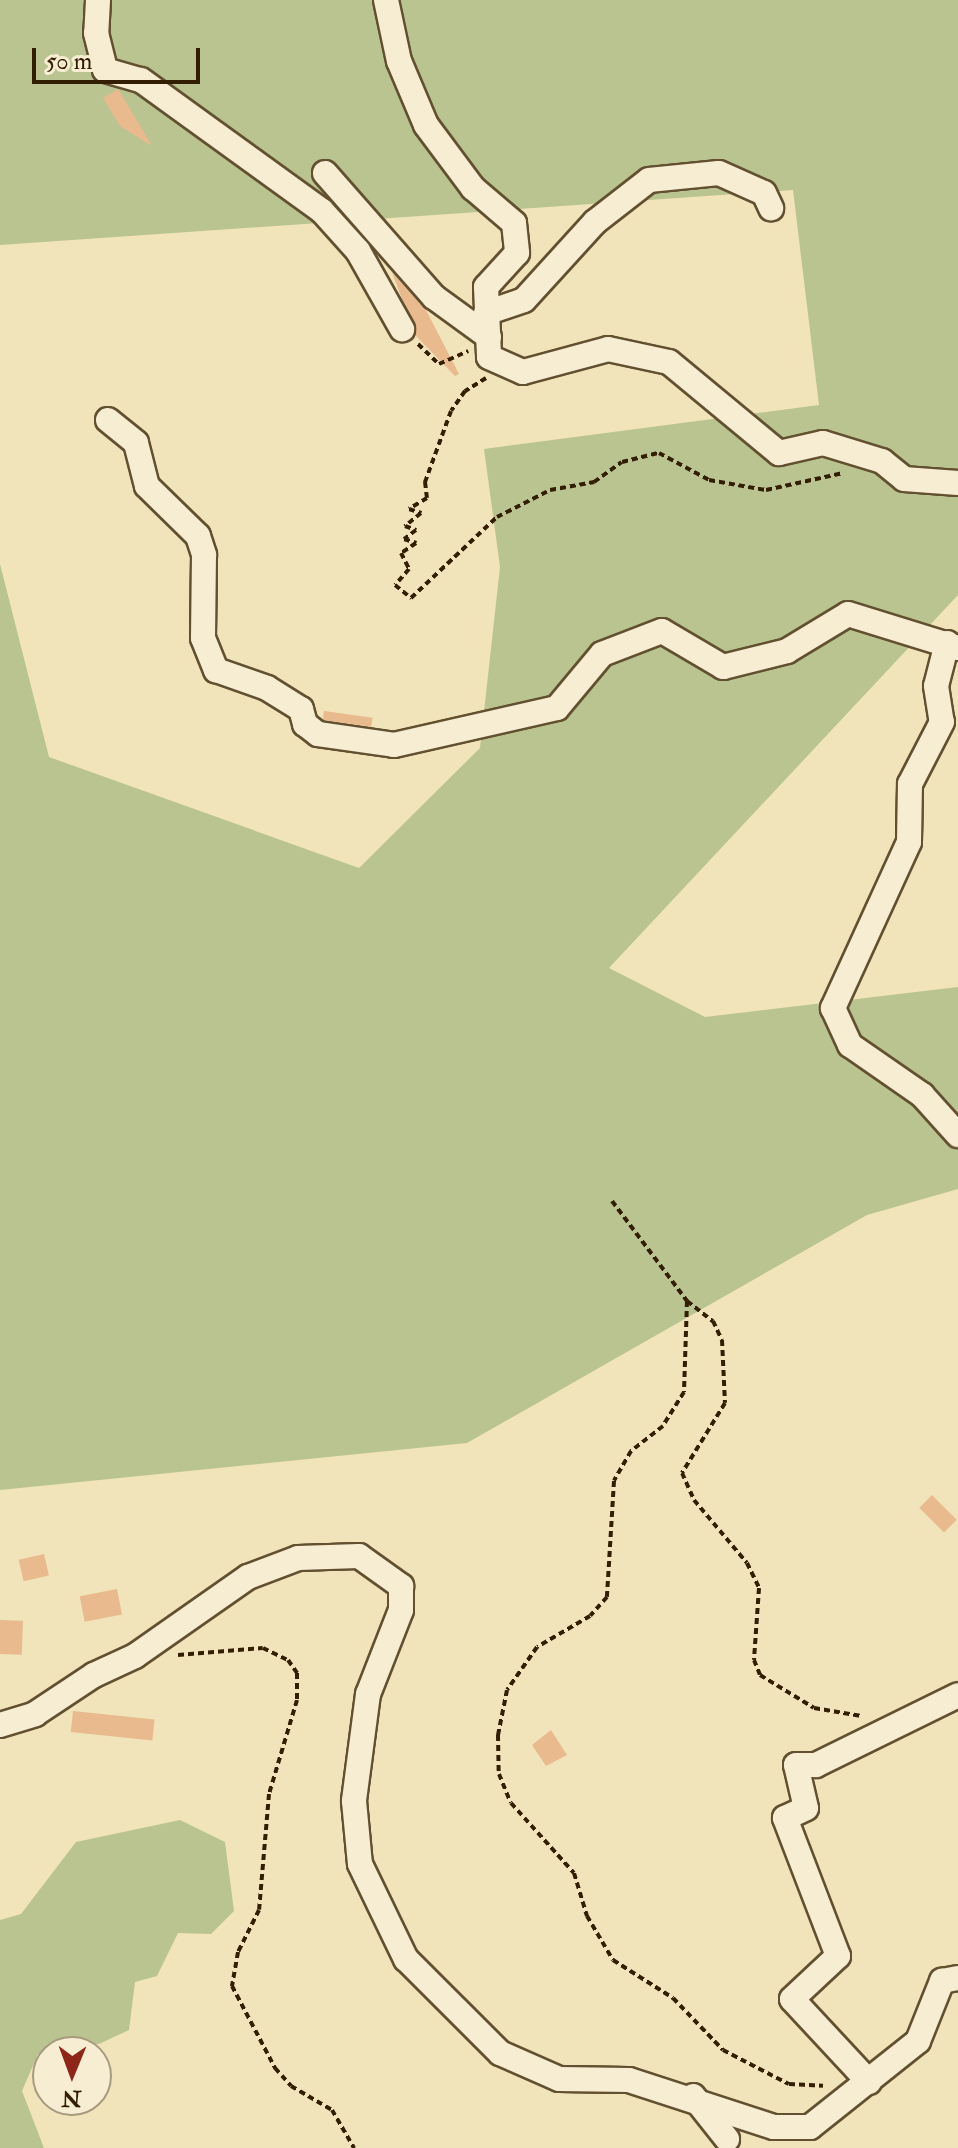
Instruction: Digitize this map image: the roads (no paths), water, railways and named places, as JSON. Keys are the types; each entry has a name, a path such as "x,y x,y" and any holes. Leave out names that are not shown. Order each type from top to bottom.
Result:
{"street":[{"path":"98,0 96,33 105,70 141,80 322,211 358,251 402,329"},
{"path":"386,0 399,61 426,125 473,188 514,223 517,253 486,287 488,336"},
{"path":"325,173 434,297 488,336 523,372 608,349 669,362 779,453 823,443 882,461 904,479 958,483"},
{"path":"488,336 595,222 649,180 719,173 764,193 771,208"},
{"path":"108,420 136,443 147,486 198,536 204,555 203,638 216,670 242,675 279,695 301,709 305,724 318,734 394,745 557,708 602,654 662,631 723,667 787,651 848,614 953,646 936,686 942,722 910,784 909,842 833,1008 850,1045 922,1095 958,1135"},
{"path":"0,1725 35,1714 94,1675 135,1656 248,1577 298,1558 359,1556 387,1571 401,1586 401,1610 368,1694 354,1801 360,1864 406,1959 500,2053 559,2079 629,2080 693,2096 774,2127 810,2127 847,2102 918,2041 942,1981 958,1978"},
{"path":"869,2082 792,1999 838,1956 785,1818 806,1808 796,1765 816,1765 958,1695"},
{"path":"693,2096 727,2139"}]}
